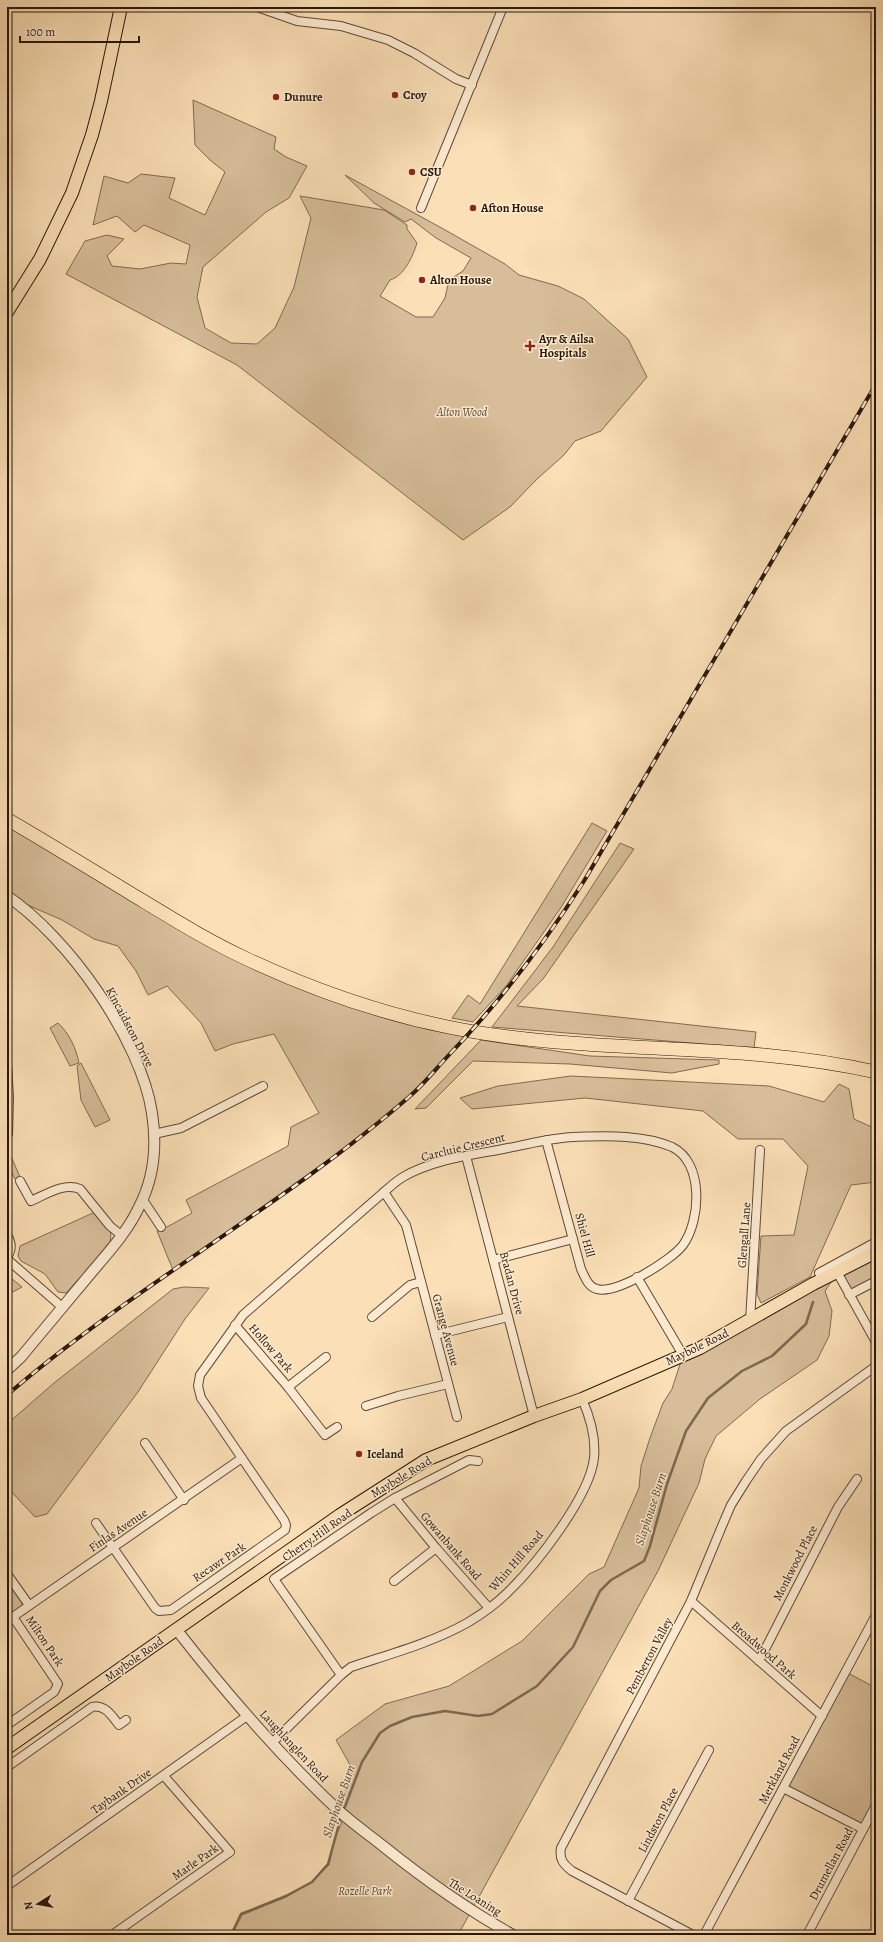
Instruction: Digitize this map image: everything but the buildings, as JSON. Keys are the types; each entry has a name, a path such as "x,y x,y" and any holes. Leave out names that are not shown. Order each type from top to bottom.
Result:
{"highway":[{"path":"7,819 187,928 247,959 347,1000 449,1027 548,1042 761,1054 847,1065 876,1072"}],"main road":[{"path":"7,312 40,259 72,193 92,135 101,101 121,7"},
{"name":"Maybole Road","path":"7,1748 334,1519 426,1460 534,1416 582,1399 682,1355 750,1321 822,1280 876,1252"}],"street":[{"path":"257,7 297,21 341,26 380,38 414,53 456,79 472,85"},
{"path":"422,208 503,7"},
{"name":"Kincaidston Drive","path":"7,896 27,910 52,934 80,966 102,998 126,1041 140,1072 152,1112 154,1134 154,1160 149,1184 142,1200 121,1235 22,1357 7,1370"},
{"path":"7,1067 8,1134"},
{"path":"154,1134 181,1128 263,1086"},
{"name":"Carcluie Crescent","path":"242,1458 201,1398 198,1386 200,1375 243,1315 384,1192 402,1178 421,1168 466,1156 546,1140 565,1138 608,1136 640,1139 673,1148 686,1158 694,1173 696,1187 691,1227 685,1243 676,1254 665,1262 637,1277"},
{"name":"Shiel Hill","path":"546,1140 581,1269 588,1283 596,1289 614,1290 637,1277"},
{"name":"Glengall Lane","path":"750,1321 760,1150"},
{"name":"Bradan Drive","path":"466,1156 534,1416"},
{"path":"20,1181 31,1201 60,1188 76,1188 84,1194 110,1226 121,1235"},
{"name":"Grange Avenue","path":"384,1192 406,1225 457,1417"},
{"path":"142,1200 161,1227"},
{"path":"7,1235 11,1244 7,1258 62,1308"},
{"path":"493,1260 573,1239"},
{"path":"822,1280 819,1272 876,1242"},
{"path":"837,1272 876,1342"},
{"path":"637,1277 682,1355"},
{"path":"849,1295 876,1281"},
{"name":"Grange Avenue","path":"372,1317 410,1285 421,1282"},
{"path":"435,1335 508,1317"},
{"name":"Hollow Park","path":"235,1325 288,1387 326,1435 337,1427"},
{"name":"Hollow Park","path":"288,1387 326,1357"},
{"name":"Pemberton Valley","path":"693,1935 565,1866 561,1861 561,1848 691,1601 731,1505 761,1459 786,1431 876,1366"},
{"name":"Grange Avenue","path":"366,1406 398,1396 448,1384"},
{"name":"Whin Hill Road","path":"272,1743 351,1667 445,1634 489,1608 509,1591 537,1559 558,1531 584,1489 590,1474 594,1457 594,1437 588,1413 582,1399"},
{"path":"145,1443 184,1500"},
{"name":"Finlas Avenue","path":"10,1619 184,1500 242,1458"},
{"name":"Recawr Park","path":"112,1548 155,1608 165,1612 171,1610 281,1534 285,1530 286,1525 284,1520 242,1458"},
{"name":"Cherry Hill Road","path":"341,1675 274,1580 395,1498 469,1460 478,1461"},
{"name":"Monkwood Place","path":"759,1661 838,1507 857,1479"},
{"name":"Gowanbank Road","path":"395,1498 436,1548 489,1608"},
{"path":"96,1523 112,1548"},
{"path":"394,1581 436,1548"},
{"path":"7,1574 29,1606"},
{"name":"Broadwood Park","path":"691,1601 822,1716"},
{"name":"Merkland Road","path":"704,1935 876,1616"},
{"name":"Milton Park","path":"7,1725 54,1692 58,1684 10,1619"},
{"name":"Laughlanglen Road","path":"176,1629 206,1668 272,1743 342,1813 425,1880"},
{"path":"7,1766 92,1707 99,1706 104,1708 120,1725 126,1720"},
{"name":"Taybank Drive","path":"7,1886 247,1716"},
{"name":"Lindston Place","path":"628,1901 709,1750"},
{"name":"Marle Park","path":"112,1935 230,1852 164,1776"},
{"path":"783,1788 863,1829"},
{"name":"Drumellan Road","path":"807,1935 876,1805"},
{"name":"The Loaning","path":"425,1880 450,1898 513,1935"}],"green space":[{"name":"Alton Wood","path":"193,100 276,137 274,149 286,157 307,166 289,198 266,212 203,267 197,297 205,328 231,343 257,344 275,328 294,287 311,218 300,196 384,210 407,225 407,229 417,243 404,270 395,278 390,280 380,296 416,317 433,317 445,298 449,280 463,271 471,258 436,238 411,219 405,222 374,203 345,175 505,264 519,275 558,286 584,299 628,339 647,377 601,431 575,441 564,455 537,479 510,507 463,540 237,365 66,274 85,241 107,235 124,239 107,256 112,266 140,269 171,263 186,264 190,245 144,225 135,232 117,216 93,225 104,176 128,183 141,174 175,178 169,198 205,215 225,172 195,145"},
{"path":"7,819 187,928 311,986 449,1027 465,1038 410,1096 385,1117 346,1147 173,1270 157,1231 161,1227 167,1227 192,1213 186,1200 288,1146 291,1127 319,1113 274,1034 233,1044 215,1051 201,1023 167,986 148,995 136,971 118,946 94,939 62,920 7,896"},
{"path":"592,823 607,831 560,909 506,986 473,1022 452,1018 468,995 480,1004"},
{"path":"620,843 634,849 543,979 517,1006 756,1032 754,1048 492,1027 553,947"},
{"path":"58,1023 66,1031 72,1041 79,1063 70,1066 50,1028"},
{"path":"481,1040 590,1056 719,1060 719,1064 672,1073 570,1064 473,1061 426,1108 415,1109"},
{"path":"81,1063 110,1120 95,1127 81,1100 77,1066"},
{"path":"571,1076 769,1086 824,1102 839,1084 849,1089 854,1119 876,1129 876,1182 851,1185 810,1277 761,1303 757,1294 761,1236 794,1235 808,1166 783,1139 738,1139 703,1111 585,1098 472,1109 460,1098 498,1086"},
{"path":"7,1147 20,1177 15,1179 12,1173 7,1179"},
{"path":"95,1212 111,1233 110,1244 66,1293 58,1292 45,1274 21,1261 18,1256 20,1246"},
{"name":"Rozelle Park","path":"876,1252 876,1281 849,1295 837,1273 825,1291 832,1311 829,1336 817,1360 760,1399 716,1436 705,1459 699,1483 658,1571 458,1935 232,1935 242,1915 286,1897 312,1882 329,1865 335,1838 344,1817 425,1881 338,1810 353,1770 336,1740 385,1704 449,1686 522,1641 589,1574 604,1567 639,1488 641,1466 650,1438 663,1403 672,1389 683,1355"},
{"path":"7,1275 22,1287 7,1295"},
{"path":"184,1287 209,1288 185,1319 138,1392 47,1514 35,1517 7,1487 7,1424 54,1383 173,1289"},
{"path":"7,1574 29,1605 7,1621"},
{"path":"846,1672 876,1688 876,1805 863,1829 783,1788"}],"waterway":[{"name":"Slaphouse Burn","path":"343,1812 362,1762 380,1733 390,1726 412,1717 445,1711 478,1716 492,1714 537,1686 573,1647 600,1591 611,1580 644,1561 650,1546 667,1484 686,1431 708,1398 742,1371 772,1356 806,1324 813,1302"},
{"name":"Slaphouse Burn","path":"231,1935 241,1914 286,1896 312,1882 328,1864 341,1817"}],"railway":[{"path":"7,1395 56,1355 106,1318 311,1174 361,1137 419,1088 485,1016 537,950 584,881 876,384"}],"place":[{"name":"Croy","path":"395,95"},
{"name":"Dunure","path":"276,97"},
{"name":"CSU","path":"412,172"},
{"name":"Afton House","path":"473,208"},
{"name":"Alton House","path":"422,280"},
{"name":"Ayr & Ailsa Hospitals","path":"530,346"},
{"name":"Iceland","path":"359,1454"}]}
